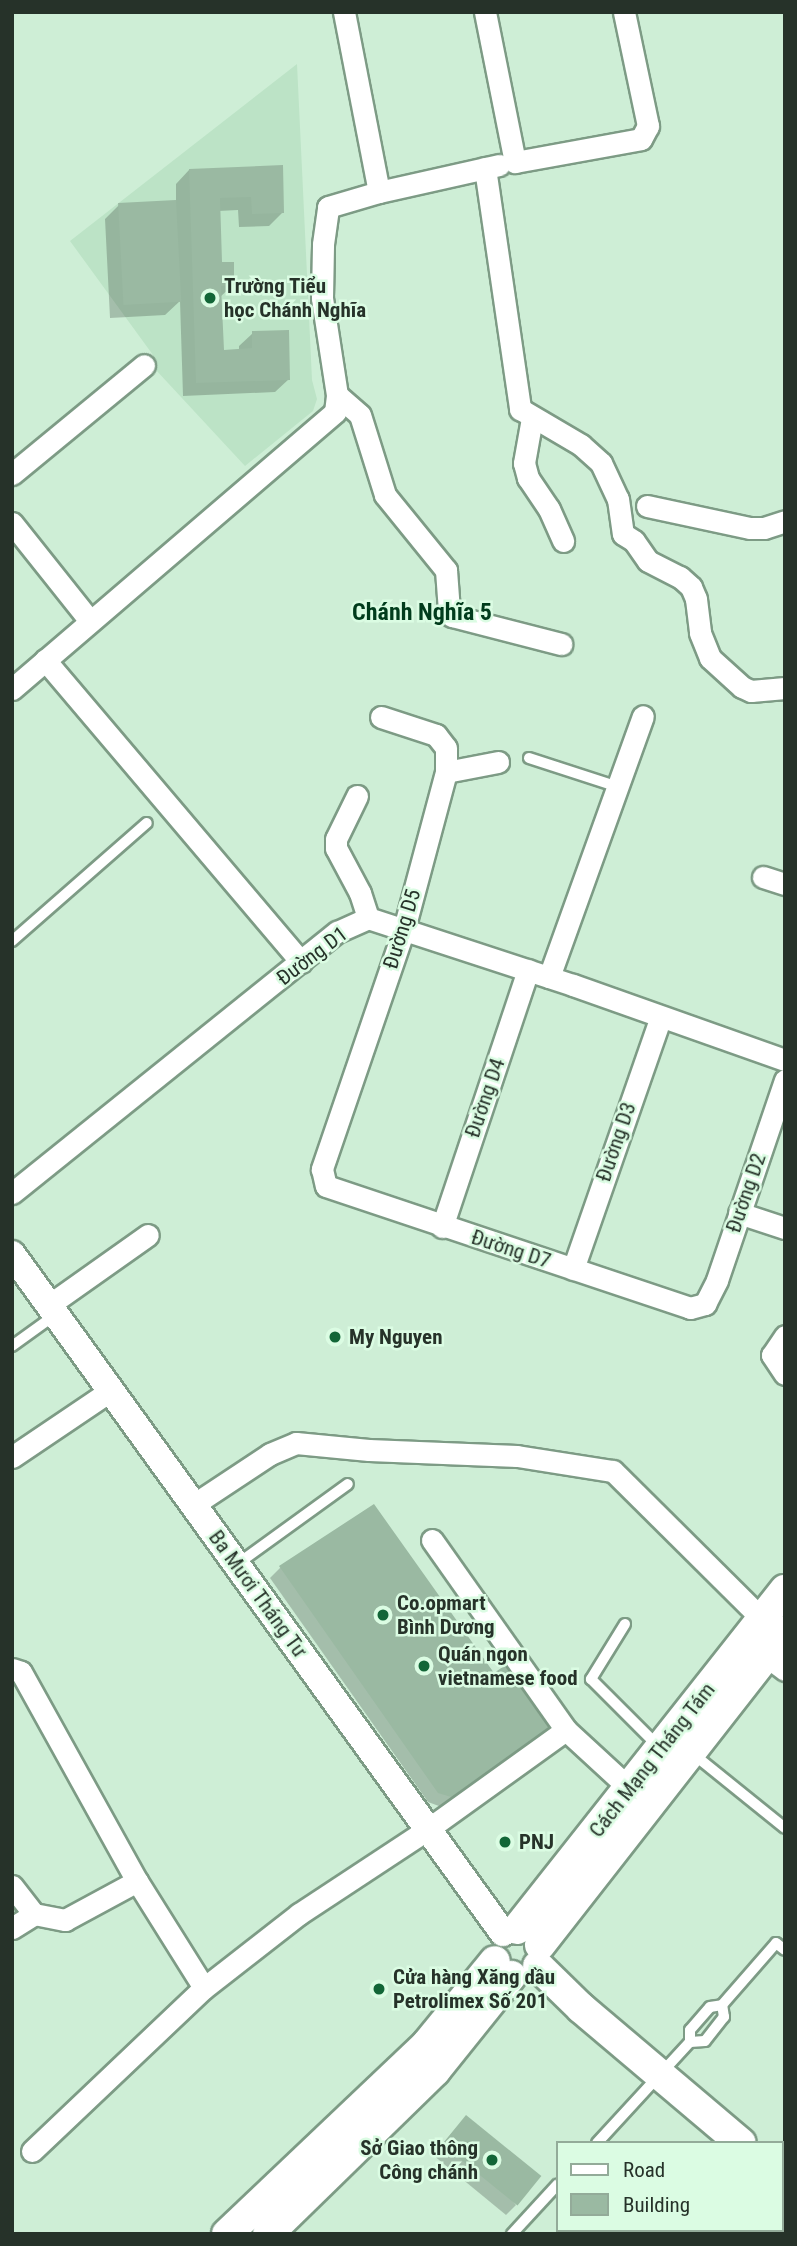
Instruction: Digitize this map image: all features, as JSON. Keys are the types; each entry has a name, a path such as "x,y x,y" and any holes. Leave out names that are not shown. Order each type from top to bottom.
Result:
{"main road":[{"name":"Cách Mạng Tháng Tám","path":"227,2234 427,2044 517,1952 690,1752 775,1662 773,1625 785,1590"},
{"name":"Cách Mạng Tháng Tám","path":"268,2234 435,2071 629,1788 773,1625"},
{"name":"Ba Mươi Tháng Tư","path":"517,1952 661,2074 728,2136"}],"street":[{"path":"344,12 379,192"},
{"path":"485,12 515,162"},
{"path":"12,689 335,412 337,395 321,298 323,244 328,208 379,192 515,162 641,139 648,126 624,12"},
{"path":"485,169 520,409 581,445 601,463 618,499 624,534 634,541 648,561 680,577 691,587 696,599 700,634 710,658 742,687 751,691 785,688"},
{"path":"12,474 144,365"},
{"path":"337,395 360,415 385,495 446,570 449,611 452,616 561,644"},
{"path":"532,418 524,463 528,478 549,509 563,541"},
{"path":"648,506 750,528 764,528 785,521"},
{"path":"12,523 89,621"},
{"path":"45,660 301,962"},
{"path":"549,977 643,716"},
{"name":"Đường D5","path":"323,1178 322,1169 404,929 446,772 446,748 436,734 381,717"},
{"path":"446,772 498,762"},
{"path":"357,796 336,839 337,848 360,893 368,918"},
{"path":"763,877 785,884"},
{"name":"Đường D1","path":"12,1193 337,932 368,918 549,977 785,1060"},
{"name":"Đường D4","path":"442,1227 528,970"},
{"name":"Đường D3","path":"573,1269 661,1017"},
{"name":"Đường D2","path":"705,1304 717,1280 785,1080"},
{"name":"Đường D7","path":"323,1178 326,1186 345,1195 442,1227 690,1308 705,1304"},
{"path":"739,1213 785,1228"},
{"path":"52,1310 148,1235"},
{"name":"Ba Mươi Tháng Tư","path":"12,1254 517,1952"},
{"path":"785,1336 772,1355 785,1374"},
{"path":"12,1457 110,1391"},
{"path":"193,1505 270,1454 296,1443 369,1450 517,1456 613,1471 773,1625"},
{"path":"432,1540 566,1730 629,1788"},
{"path":"12,1669 20,1672 137,1881 204,1987"},
{"path":"32,2151 204,1987 299,1914 428,1829 566,1730"},
{"path":"12,1886 34,1914 65,1920 137,1881"},
{"path":"12,1928 34,1914"}],"lane":[{"path":"529,758 618,787"},
{"path":"12,941 147,822"},
{"path":"12,1346 52,1310"},
{"path":"236,1565 348,1484"},
{"path":"625,1624 591,1679 661,1749"},
{"path":"690,1752 785,1828"},
{"path":"599,2141 690,2042 690,2030 710,2007 722,2005 776,1943 785,1950"},
{"path":"690,2042 705,2041 724,2017 722,2005"},
{"path":"512,2234 556,2186"}],"shaded area":[{"name":"Trường Tiểu học Chánh Nghĩa","path":"297,64 312,380 317,399 313,411 245,466 155,369 153,355 70,241"}],"building":[{"path":"283,165 284,213 252,214 251,197 220,198 222,262 234,262 234,285 221,286 224,350 252,348 252,331 289,330 290,380 196,383 189,169"},
{"path":"176,200 181,302 123,305 118,203"},
{"name":"Co.opmart Bình Dương","path":"374,1504 494,1673 507,1664 554,1730 458,1799 438,1793 279,1566"},
{"name":"Sở Giao thông Công chánh","path":"466,2115 541,2176 517,2206 442,2145"},
{"path":"681,2232 683,2234 646,2234"}],"place":[{"name":"Trường Tiểu học Chánh Nghĩa","path":"210,298"},
{"name":"My Nguyen","path":"335,1337"},
{"name":"Co.opmart Bình Dương","path":"383,1615"},
{"name":"Quán ngon vietnamese food","path":"424,1666"},
{"name":"PNJ","path":"505,1842"},
{"name":"Cửa hàng Xăng dầu Petrolimex Số 201","path":"379,1989"},
{"name":"Sở Giao thông Công chánh","path":"492,2160"}],"district":[{"name":"Chánh Nghĩa 5","path":"422,613"}]}
